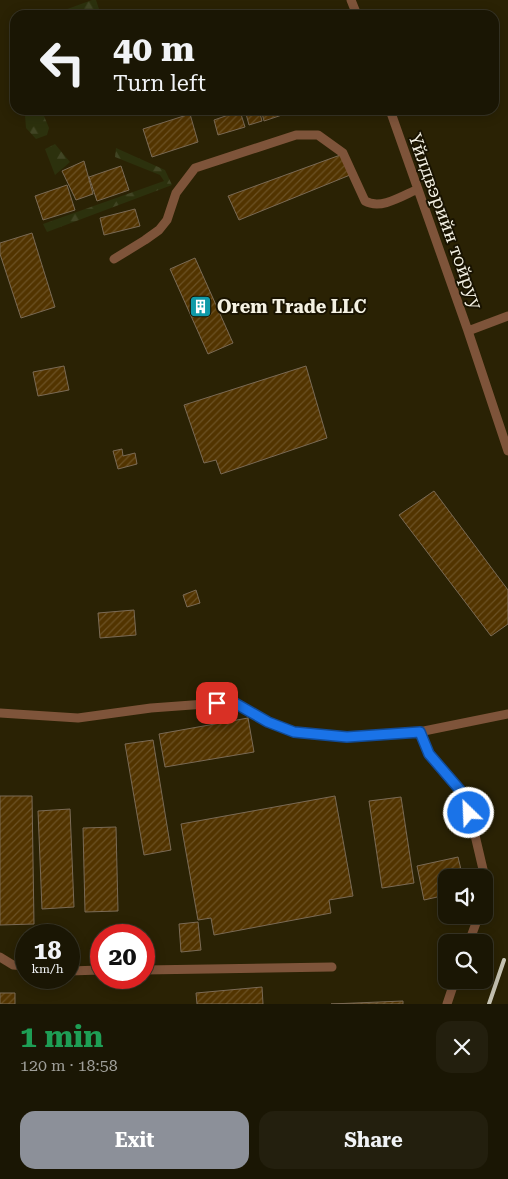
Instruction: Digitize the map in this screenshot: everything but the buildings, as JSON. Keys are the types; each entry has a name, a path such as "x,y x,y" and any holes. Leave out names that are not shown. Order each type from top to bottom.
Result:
{"lane":[{"name":"Үйлдвэрийн тойруу","path":"392,115 468,331 508,316"},
{"path":"114,260 159,230 166,220 176,192 195,168 296,135 318,135 343,153 365,201 370,204 386,203 418,189"},
{"path":"468,331 508,451"},
{"path":"0,713 78,718 151,708 233,702 268,722 294,732 347,737 420,732 508,714"},
{"path":"420,732 429,754 466,797 483,869"},
{"path":"0,957 15,965"},
{"path":"155,970 332,967"},
{"path":"447,1004 452,989"}],"shaded area":[{"path":"0,0 508,0 508,1004 0,1004"}],"green space":[{"path":"96,0 99,10 91,9 65,10"},
{"path":"25,115 42,115 49,128 47,135 36,139 26,128"},
{"path":"55,144 70,162 55,175 45,149"},
{"path":"116,148 165,170 172,185 47,232 43,224 164,181 160,175 115,157"}],"railway":[{"path":"489,1004 504,960"}],"place":[{"name":"Orem Trade LLC","path":"201,306"}],"route":[{"path":"217,703 233,702 268,722 294,732 347,737 420,732 429,754 443,773 466,797 469,813"}]}
